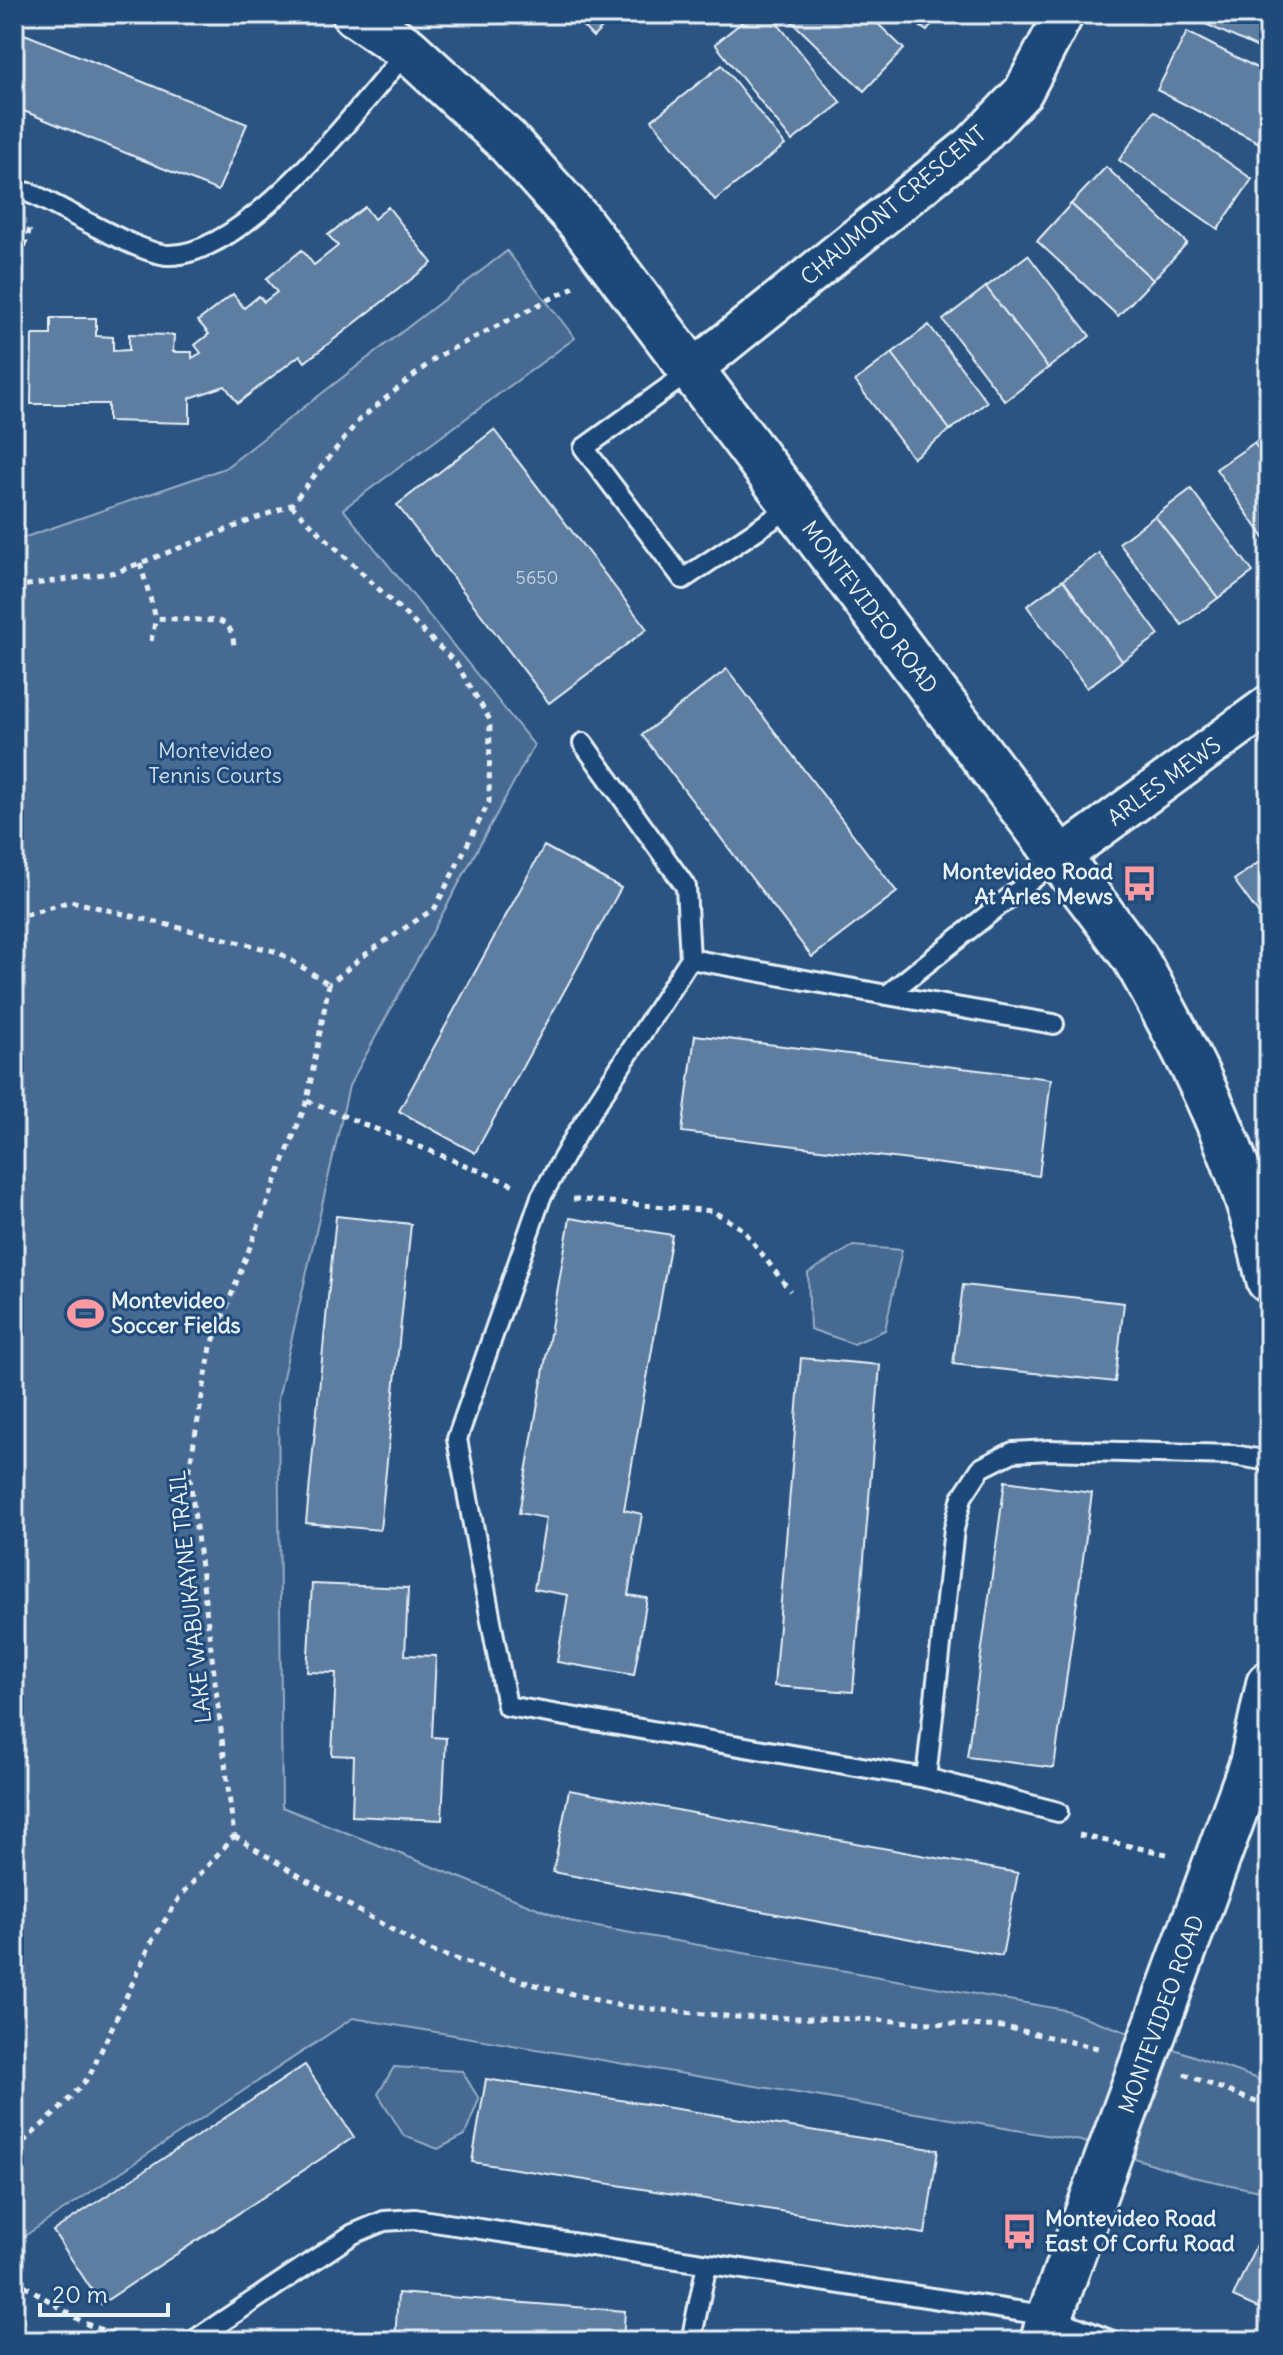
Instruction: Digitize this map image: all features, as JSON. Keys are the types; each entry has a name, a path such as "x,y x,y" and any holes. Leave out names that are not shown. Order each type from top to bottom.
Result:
{"street":[{"name":"MONTEVIDEO ROAD","path":"355,14 408,50 506,140 580,222 1135,958 1187,1052 1232,1150 1269,1280"},
{"name":"CHAUMONT CRESCENT","path":"692,370 973,144 1023,92 1064,14"},
{"name":"ARLES MEWS","path":"1059,858 1269,705"},
{"name":"MONTEVIDEO ROAD","path":"1047,2328 1252,1764 1269,1684"}],"lane":[{"path":"14,190 39,197 136,245 166,255 195,252 219,240 249,218 310,165 408,50"},
{"path":"692,370 584,448 593,460 683,579 794,505"},
{"path":"583,743 686,887 690,959 576,1135 541,1197 457,1439 507,1706 926,1778 1058,1812"},
{"path":"887,995 1059,858"},
{"path":"690,959 1054,1024"},
{"path":"926,1778 954,1529 962,1497 981,1468 1013,1452 1049,1450 1233,1455 1269,1461"},
{"path":"193,2341 353,2234 384,2221 415,2219 707,2264 1112,2341"},
{"path":"691,2341 707,2264"}],"path":[{"path":"14,281 39,197"},
{"path":"14,587 117,572 291,505 359,420 438,356 614,267"},
{"path":"14,918 71,901 278,952 329,984 366,954 435,908 489,802 490,720 456,663 291,505"},
{"path":"140,563 156,618 151,641"},
{"path":"156,618 219,621 226,624 233,636 234,647"},
{"name":"LAKE WABUKAYNE TRAIL","path":"234,1836 189,1470 211,1347 307,1101 329,984"},
{"path":"1058,1812 1066,1832 1215,1865"},
{"path":"14,2150 59,2110 89,2077 152,1941 179,1898 234,1836 428,1950 532,1984 606,2002 736,2017 857,2019 1005,2027 1144,2058 1269,2107"},
{"path":"14,2264 21,2283 84,2323 132,2341"},
{"path":"14,2287 21,2283"}],"green space":[{"name":"Montevideo Tennis Courts","path":"507,251 575,338 343,509 534,745 349,1086 278,1399 282,1807 575,1923 1065,2010 1269,2083 1269,2193 1193,2177 1081,2141 353,2018 14,2243 14,541 225,468"},
{"path":"853,1246 902,1250 885,1330 854,1344 810,1329 808,1273"},
{"path":"394,2067 462,2071 479,2099 465,2135 438,2149 404,2136 378,2094"}],"building":[{"path":"571,14 616,14 593,37"},
{"path":"752,14 770,14 841,103 792,141 715,44"},
{"path":"784,14 868,14 904,49 864,91"},
{"path":"902,14 939,14 927,31"},
{"path":"1202,14 1269,14 1269,53 1199,21"},
{"path":"14,32 247,124 218,191 14,107"},
{"path":"1187,32 1269,74 1269,148 1157,90"},
{"path":"722,65 785,145 715,200 652,120"},
{"path":"1154,111 1252,179 1218,229 1119,160"},
{"path":"1106,167 1187,243 1153,280 1071,204"},
{"path":"1071,204 1153,280 1118,316 1037,241"},
{"path":"365,207 374,219 388,207 432,263 305,362 300,355 238,403 225,386 190,398 190,423 108,421 108,404 31,404 32,335 51,335 51,318 96,318 96,336 113,337 113,351 129,350 129,334 174,335 173,352 192,352 192,358 201,353 195,345 209,334 198,321 233,294 244,308 259,296 264,302 277,292 266,279 302,250 314,265 338,246 328,235"},
{"path":"1028,255 1090,336 1048,368 986,287"},
{"path":"986,287 1048,368 1005,401 943,320"},
{"path":"929,325 987,402 950,430 892,353"},
{"path":"892,353 950,430 913,458 855,381"},
{"path":"494,430 647,629 549,703 397,505"},
{"path":"1269,432 1269,464 1254,443"},
{"path":"1254,443 1269,464 1269,545 1216,469"},
{"path":"1191,489 1253,572 1218,598 1155,516"},
{"path":"1155,516 1218,598 1182,625 1119,543"},
{"path":"1099,553 1159,635 1122,661 1063,580"},
{"path":"1063,580 1122,661 1087,688 1027,606"},
{"path":"727,669 897,892 812,957 642,735"},
{"path":"544,846 621,888 475,1153 399,1111"},
{"path":"1269,855 1269,928 1234,880"},
{"path":"695,1035 1051,1079 1039,1176 682,1132"},
{"path":"336,1216 411,1224 380,1530 306,1523"},
{"path":"570,1218 672,1235 624,1510 642,1514 628,1595 647,1598 634,1675 557,1662 568,1595 534,1589 546,1518 519,1513"},
{"path":"963,1285 1124,1303 1115,1382 953,1364"},
{"path":"801,1358 880,1365 853,1692 774,1686"},
{"path":"1005,1481 1092,1493 1054,1768 967,1757"},
{"path":"312,1584 408,1588 405,1655 436,1656 432,1737 446,1738 442,1820 352,1816 354,1756 332,1755 336,1673 307,1672"},
{"path":"569,1790 1018,1873 1002,1956 553,1872"},
{"path":"305,2065 354,2137 101,2304 53,2231"},
{"path":"486,2079 938,2150 925,2234 472,2162"},
{"path":"1262,2231 1269,2234 1269,2313 1233,2297"},
{"path":"398,2293 625,2311 623,2341 395,2341"},
{"path":"14,2337 72,2339 72,2341 14,2341"}],"place":[{"name":"Montevideo Road At Arles Mews","path":"1139,884"},
{"name":"Montevideo Soccer Fields","path":"85,1313"},
{"name":"Montevideo Road East Of Corfu Road","path":"1019,2231"}]}
